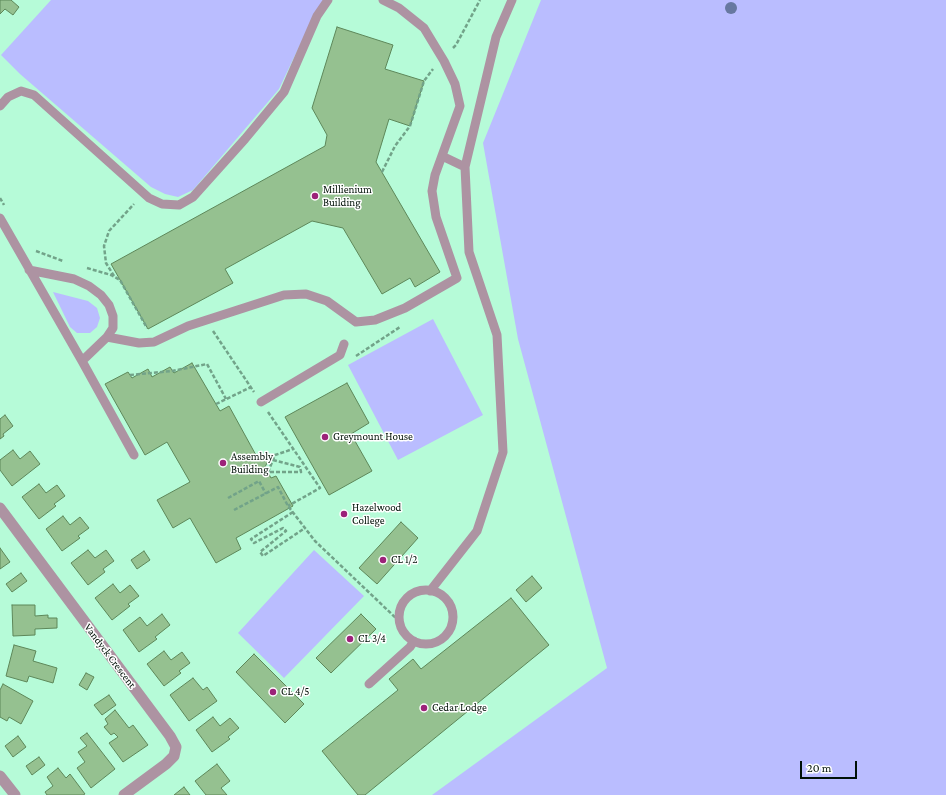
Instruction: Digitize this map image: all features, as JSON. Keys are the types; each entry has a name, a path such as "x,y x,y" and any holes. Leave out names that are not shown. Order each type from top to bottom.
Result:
{"street":[{"name":"Vandyck Crescent","path":"0,508 176,746 174,756 166,764 124,795"},
{"path":"0,776 15,795"}],"lane":[{"path":"0,106 8,97 21,91 34,95 149,198 162,204 179,205 194,197 284,92 317,16 328,0"},
{"path":"107,337 139,343 154,342 188,326 283,295 306,294 327,301 356,322 375,320 405,308 457,278 436,217 432,191 435,175 460,106 456,84 424,28 399,8 383,0"},
{"path":"430,591 476,531 503,452 497,335 469,252 465,167 496,37 512,0"},
{"path":"442,156 465,167"},
{"path":"0,218 134,455"},
{"path":"29,270 74,279 90,286 109,304 113,316 113,328 107,337 82,361"},
{"path":"261,402 340,355 344,344"},
{"path":"430,591 445,598 450,605 452,622 450,630 438,641 429,644 421,644 414,641 404,633 399,621 399,612 407,598 414,593 430,591"},
{"path":"369,684 410,647 414,641"}],"path":[{"path":"442,58 456,45 480,0"},
{"path":"382,172 395,146 410,126 424,81"},
{"path":"114,277 106,263 104,246 109,231 144,194"},
{"path":"206,320 232,360"},
{"path":"340,355 353,358 405,323"},
{"path":"130,375 172,371 207,364 226,399"},
{"path":"216,404 251,388"},
{"path":"279,427 320,488 288,506"},
{"path":"273,460 300,467 301,472 268,472 275,455 293,449"},
{"path":"228,498 259,481 266,494"},
{"path":"234,510 278,487 288,506 315,541 399,621"},
{"path":"293,512 252,539 254,543 282,528 286,531 260,552 263,556 305,528"}],"shaded area":[{"path":"51,0 327,0 307,30 279,89 193,190 178,197 165,194 151,187 20,74 1,55"},
{"path":"541,0 946,0 946,795 432,795 607,668 518,339 483,143"},
{"path":"53,292 88,301 97,308 100,318 97,327 90,333 77,333 70,327"},
{"path":"433,319 483,415 398,460 348,365"},
{"path":"314,550 364,596 284,678 238,633"}],"building":[{"path":"0,0 11,0 19,7 13,15 5,9 0,14"},
{"name":"Millienium Building","path":"337,27 393,45 385,69 424,81 410,126 389,119 376,162 440,272 415,287 410,278 382,294 343,228 312,221 225,269 233,283 148,329 111,264 325,146 327,135 312,108"},
{"name":"Assembly Building","path":"192,363 220,411 229,406 257,457 264,455 268,457 265,467 271,478 276,476 293,506 236,538 241,549 216,563 190,518 173,528 157,500 190,482 167,442 145,455 105,384 128,372 132,378 148,369 152,377 170,367 174,373"},
{"name":"Greymount House","path":"347,383 369,423 351,434 372,471 329,495 285,417"},
{"path":"5,415 13,426 3,434 4,436 0,439 0,419"},
{"path":"13,450 20,459 30,451 40,464 12,486 0,470 0,460"},
{"path":"39,484 46,493 57,485 65,496 54,504 56,506 39,519 22,497"},
{"path":"63,516 70,525 80,517 89,528 78,536 80,538 62,551 46,529"},
{"name":"CL 1/2","path":"401,522 418,538 377,584 359,568"},
{"path":"0,548 10,562 0,569"},
{"path":"88,550 95,558 106,550 114,561 103,569 105,572 88,585 71,563"},
{"path":"144,551 150,560 137,569 131,560"},
{"path":"21,573 27,581 12,592 6,584"},
{"path":"532,576 542,588 526,602 516,590"},
{"path":"113,584 120,593 130,585 139,596 128,604 130,606 112,620 95,598"},
{"name":"Cedar Lodge","path":"511,598 549,645 365,795 358,795 322,751 398,690 389,679 413,659 421,669"},
{"path":"12,605 35,605 35,616 48,615 48,618 57,618 57,628 35,629 35,635 13,636"},
{"path":"162,614 170,625 155,637 157,639 139,652 123,630 140,617 147,626"},
{"name":"CL 3/4","path":"361,614 376,629 331,673 316,658"},
{"path":"14,645 36,651 33,661 57,668 53,683 29,676 27,682 6,676"},
{"path":"164,651 171,660 182,652 190,663 179,671 181,673 164,686 147,664"},
{"name":"CL 4/5","path":"254,654 304,704 285,723 236,672"},
{"path":"86,673 94,677 87,690 79,685"},
{"path":"193,678 203,690 207,687 217,701 189,721 170,695"},
{"path":"3,684 33,701 21,724 9,717 7,721 0,717 0,690"},
{"path":"109,695 116,705 102,715 94,705"},
{"path":"115,710 129,728 133,725 148,745 123,762 109,743 118,737 114,733 111,735 104,727 108,724 105,719"},
{"path":"213,717 220,726 230,718 239,728 228,737 230,739 212,752 196,730"},
{"path":"87,733 115,769 91,788 77,768 85,762 78,752 87,746 80,738"},
{"path":"18,736 26,747 13,757 5,746"},
{"path":"39,757 45,765 32,775 26,766"},
{"path":"217,764 230,781 221,788 227,795 206,795 195,781"},
{"path":"58,768 66,778 70,774 85,794 47,795 45,792 53,786 47,777"},
{"path":"184,787 190,795 174,795"}],"place":[{"name":"Millienium Building","path":"315,196"},
{"name":"Greymount House","path":"325,437"},
{"name":"Assembly Building","path":"223,463"},
{"name":"Hazelwood College","path":"344,514"},
{"name":"CL 1/2","path":"383,560"},
{"name":"CL 3/4","path":"350,639"},
{"name":"CL 4/5","path":"273,692"},
{"name":"Cedar Lodge","path":"424,708"}]}
